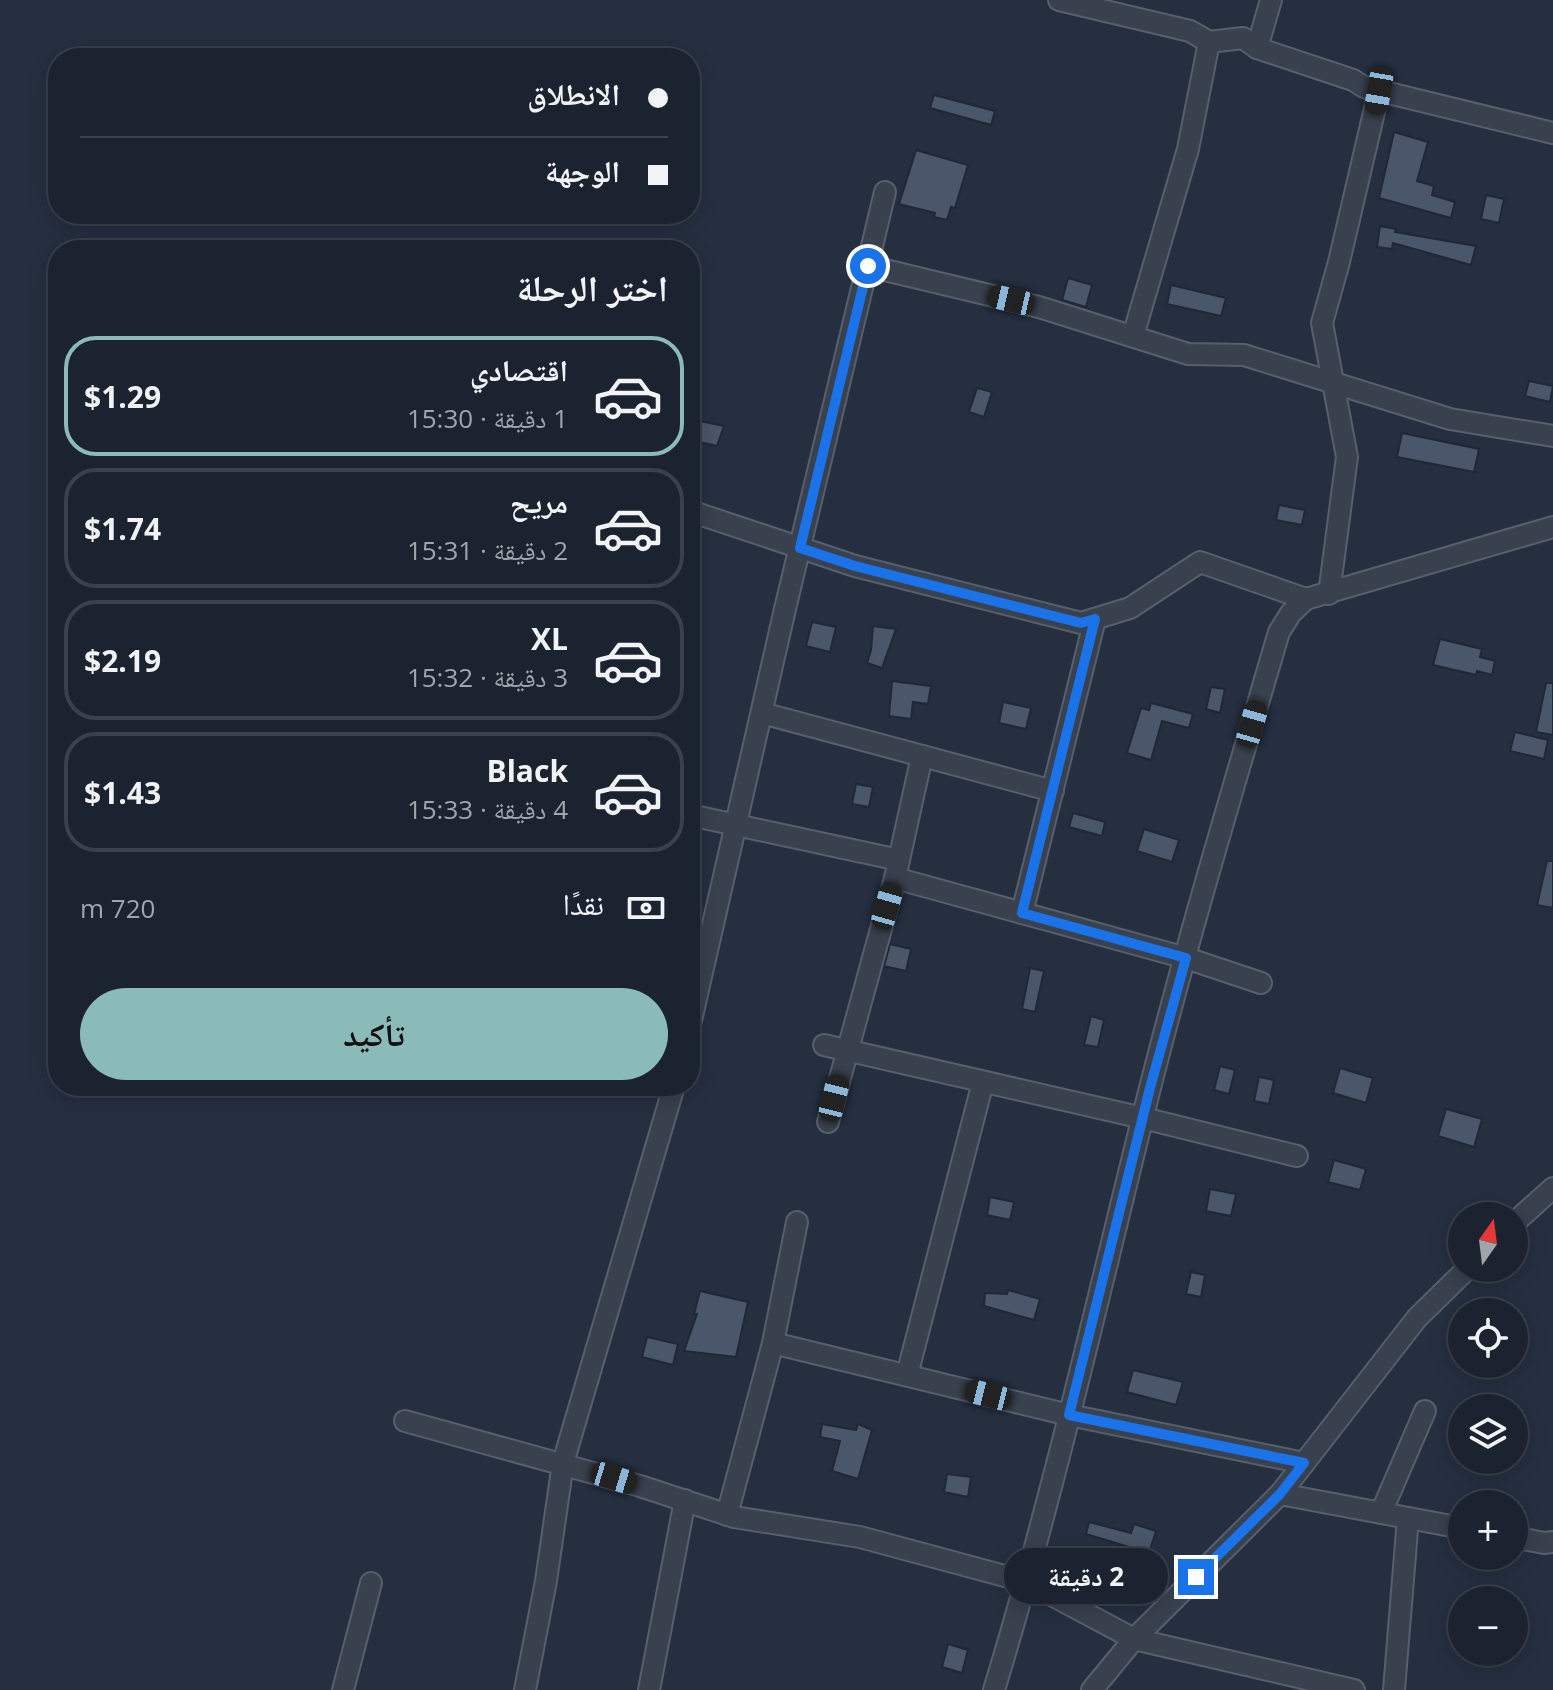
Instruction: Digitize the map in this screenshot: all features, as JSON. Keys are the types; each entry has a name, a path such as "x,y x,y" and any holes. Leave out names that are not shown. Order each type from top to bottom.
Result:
{"street":[{"path":"1059,0 1190,31 1209,42 1243,38 1257,48 1379,91 1553,133"},
{"path":"1257,48 1271,0"},
{"path":"1133,336 1188,149 1209,42"},
{"path":"1329,594 1347,457 1322,323 1379,91"},
{"path":"700,982 885,192"},
{"path":"868,266 1039,307 1188,354 1244,355 1450,419 1553,436"},
{"path":"700,514 855,566 1081,623 1130,608 1200,562 1306,599"},
{"path":"994,1690 1027,1582 1186,958 1279,632 1291,613 1306,599 1553,527"},
{"path":"1022,913 1095,619"},
{"path":"762,713 1053,791"},
{"path":"828,1122 897,869 922,756"},
{"path":"700,817 737,823 897,869 1022,913 1186,958 1261,983"},
{"path":"824,1045 1297,1156"},
{"path":"907,1375 983,1082"},
{"path":"525,1690 546,1581 563,1463 671,1096"},
{"path":"1528,1210 1553,1188"},
{"path":"727,1515 773,1343 797,1222"},
{"path":"1092,1690 1134,1639 1280,1494 1417,1318 1454,1282"},
{"path":"773,1343 1069,1415 1304,1463"},
{"path":"1381,1513 1425,1411"},
{"path":"405,1421 563,1463 727,1515 860,1537 1027,1582 1134,1639 1354,1690"},
{"path":"1280,1494 1448,1525"},
{"path":"649,1690 685,1500"},
{"path":"1394,1690 1408,1518"},
{"path":"1528,1540 1553,1542"},
{"path":"343,1690 371,1583"}],"building":[{"path":"934,95 995,111 991,125 930,108"},
{"path":"1394,132 1428,142 1417,181 1434,186 1432,195 1455,202 1451,218 1379,198"},
{"path":"916,150 968,165 955,208 951,207 947,220 934,217 935,213 899,204"},
{"path":"1486,195 1504,199 1499,223 1481,219"},
{"path":"1380,226 1396,229 1395,232 1476,246 1471,265 1393,243 1392,249 1377,247"},
{"path":"1068,278 1092,285 1086,307 1062,300"},
{"path":"1171,285 1226,298 1221,316 1167,304"},
{"path":"1529,381 1553,386 1550,402 1525,396"},
{"path":"977,388 992,392 984,417 969,412"},
{"path":"700,421 724,426 717,446 700,442"},
{"path":"1402,433 1479,449 1474,472 1397,457"},
{"path":"1279,505 1305,510 1302,525 1276,520"},
{"path":"812,622 836,627 830,652 806,646"},
{"path":"873,626 896,629 882,668 867,663"},
{"path":"1440,639 1482,649 1480,657 1495,661 1492,675 1477,671 1476,675 1433,665"},
{"path":"892,681 931,686 928,704 913,702 911,719 889,716"},
{"path":"1546,683 1553,683 1553,735 1536,732"},
{"path":"1211,687 1225,689 1220,713 1206,709"},
{"path":"1003,702 1031,708 1026,729 999,723"},
{"path":"1151,703 1193,714 1189,728 1162,721 1151,760 1127,753 1141,708 1149,710"},
{"path":"1515,732 1548,740 1544,759 1510,751"},
{"path":"856,784 873,787 869,807 852,804"},
{"path":"1073,813 1105,822 1102,836 1069,827"},
{"path":"1144,829 1179,840 1172,862 1137,851"},
{"path":"1547,861 1553,861 1553,908 1537,905"},
{"path":"890,944 911,949 906,971 884,966"},
{"path":"1030,968 1044,971 1035,1012 1022,1009"},
{"path":"1091,1016 1104,1020 1098,1047 1084,1045"},
{"path":"1220,1066 1235,1070 1229,1094 1214,1090"},
{"path":"1340,1068 1373,1078 1366,1103 1333,1093"},
{"path":"1259,1077 1274,1080 1269,1104 1254,1101"},
{"path":"1446,1109 1482,1119 1474,1147 1438,1136"},
{"path":"1334,1160 1366,1169 1360,1190 1328,1182"},
{"path":"1210,1189 1236,1194 1231,1216 1206,1211"},
{"path":"990,1197 1014,1202 1010,1220 987,1215"},
{"path":"1191,1272 1205,1275 1201,1297 1186,1294"},
{"path":"1008,1290 1040,1299 1034,1320 984,1306 985,1293 1007,1294"},
{"path":"700,1291 748,1302 736,1357 684,1351 697,1314 694,1314"},
{"path":"647,1337 678,1344 673,1365 642,1357"},
{"path":"1133,1370 1183,1382 1176,1405 1127,1392"},
{"path":"822,1424 856,1430 858,1424 872,1430 858,1479 832,1471 840,1441 820,1437"},
{"path":"947,1474 971,1477 968,1497 944,1492"},
{"path":"1089,1522 1131,1533 1134,1524 1156,1531 1149,1553 1086,1534"},
{"path":"948,1644 968,1650 962,1673 942,1667"}],"route":[{"path":"868,266 800,548 855,566 1081,623 1095,619 1022,913 1186,958 1150,1088 1069,1415 1304,1463 1280,1494 1196,1577"}]}
